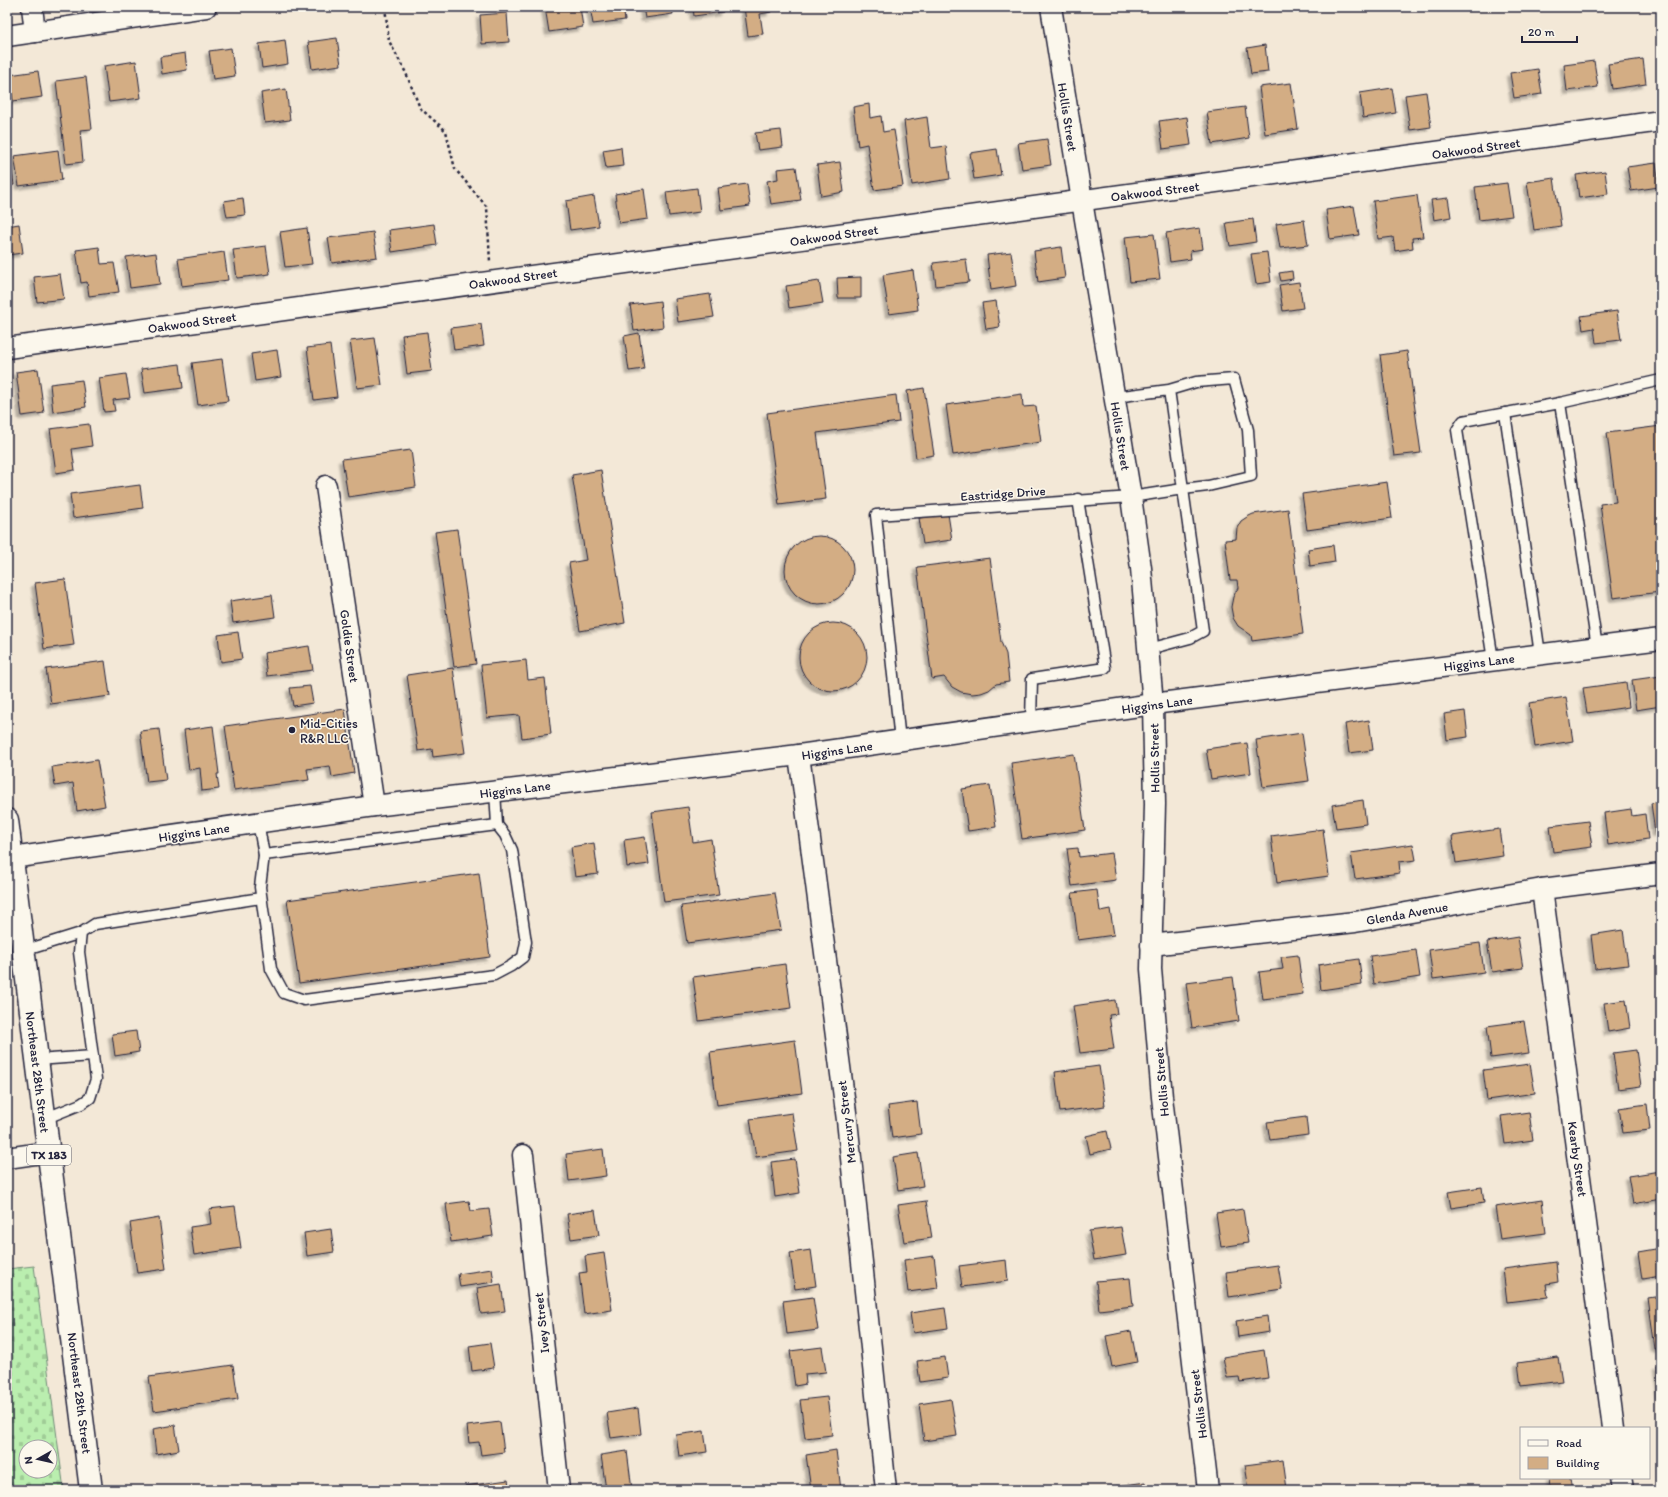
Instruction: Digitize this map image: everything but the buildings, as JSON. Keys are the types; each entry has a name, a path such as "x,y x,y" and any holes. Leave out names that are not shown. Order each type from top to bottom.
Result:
{"main road":[{"name":"Northeast 28th Street","path":"7,820 13,920 24,951 48,1152 92,1490"}],"street":[{"path":"32,7 35,32"},
{"path":"7,36 206,7"},
{"name":"Hollis Street","path":"1051,7 1115,397 1141,568 1154,704 1155,804 1151,969 1162,1097 1208,1490"},
{"name":"Oakwood Street","path":"7,348 490,280 1310,171 1661,121"},
{"name":"Goldie Street","path":"326,486 374,806"},
{"name":"Higgins Lane","path":"11,870 258,822 495,791 799,756 1154,704 1661,639"},
{"name":"Mercury Street","path":"799,756 847,1120 886,1490"},
{"name":"Glenda Avenue","path":"1151,945 1355,922 1542,889 1661,874"},
{"name":"Kearby Street","path":"1542,889 1613,1427"},
{"path":"7,1158 48,1152"},
{"name":"Ivey Street","path":"523,1156 559,1490"},
{"path":"1620,1479 1622,1490"}],"lane":[{"name":"Eastridge Drive","path":"900,741 876,515 1078,499 1131,497 1208,486 1251,476 1248,430 1234,379 1196,382 1169,390"},
{"path":"1493,660 1457,430 1463,420 1560,403 1661,380"},
{"path":"1115,397 1169,390 1203,631 1190,638 1148,649"},
{"path":"1560,403 1597,647"},
{"path":"1505,413 1540,654"},
{"path":"1031,722 1032,679 1105,668 1078,499"},
{"path":"258,822 264,854 260,887 271,969 284,993 304,1000 494,974 510,966 522,957 526,942 512,850 505,835 497,825 495,791"},
{"path":"264,854 497,825"},
{"path":"24,951 81,933 95,924 262,898"},
{"path":"44,1119 81,1104 90,1098 96,1079 79,952 81,933"},
{"path":"37,1060 93,1056"}],"path":[{"path":"384,7 388,41 406,73 420,108 446,131 455,169 487,207 490,280"}],"green space":[{"path":"34,1266 57,1439 18,1439 18,1479 58,1479 58,1445 64,1490 7,1490 7,1269"}],"place":[{"name":"Mid-Cities R&R LLC","path":"292,730"}]}
